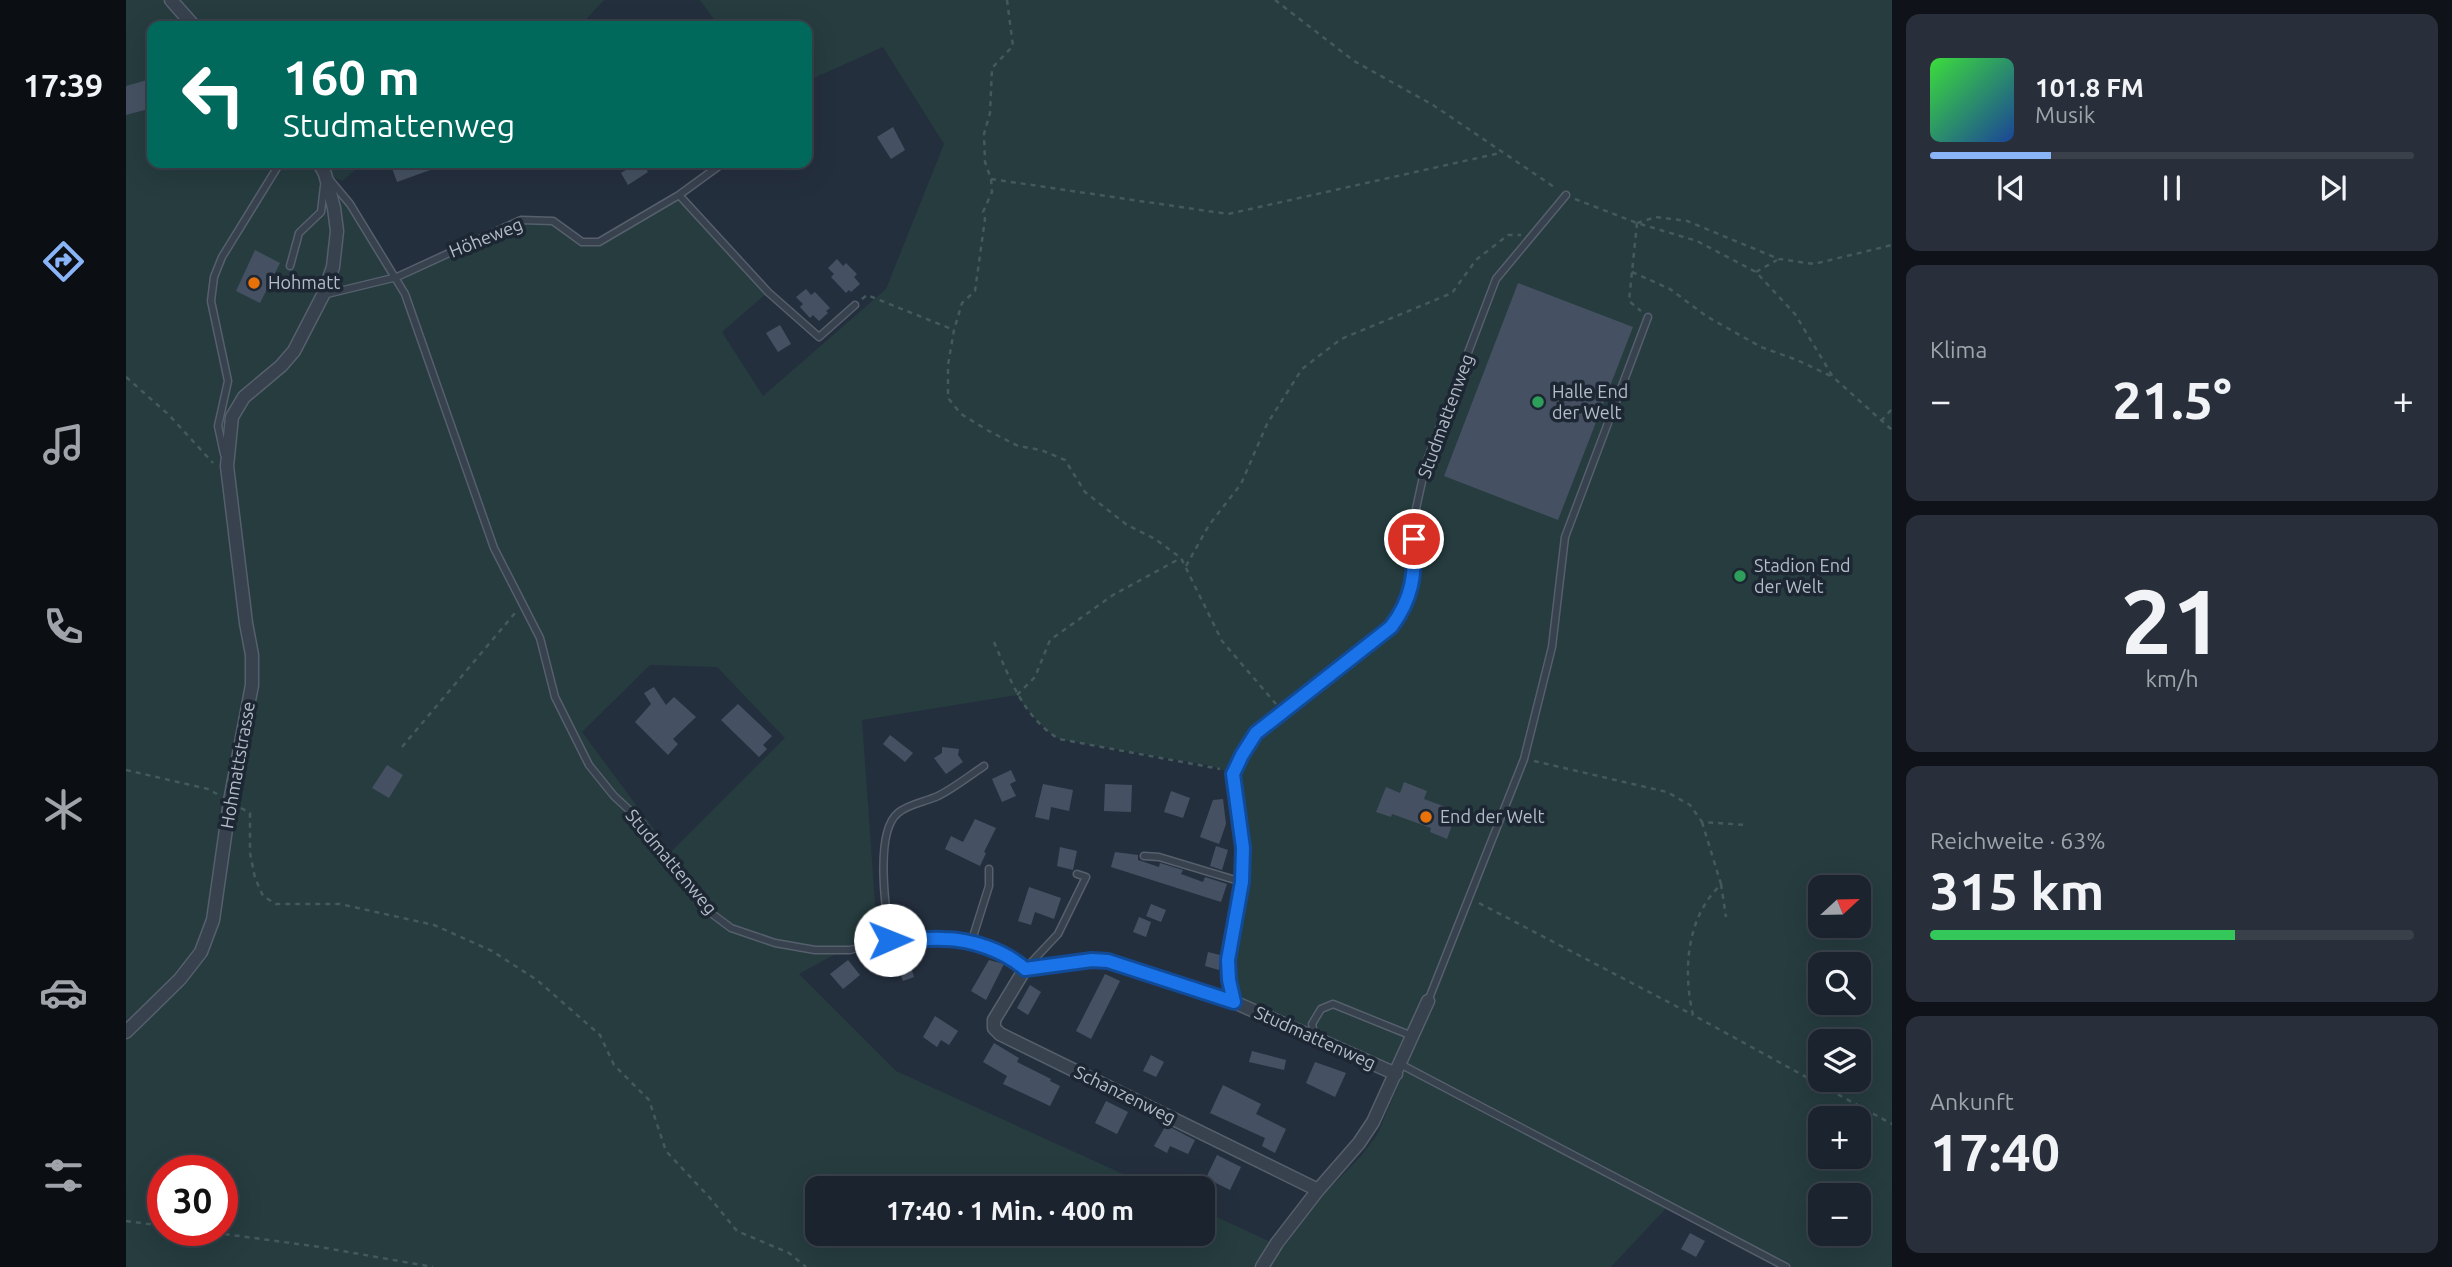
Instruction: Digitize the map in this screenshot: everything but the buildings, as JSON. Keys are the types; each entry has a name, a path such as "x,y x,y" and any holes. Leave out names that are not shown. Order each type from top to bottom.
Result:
{"street":[{"path":"171,0 190,21"},
{"name":"Hohmattstrasse","path":"126,1032 180,979 201,952 208,938 250,698 252,656 227,466 232,417 244,397 281,366 294,351 323,295 334,267 337,231 334,208 322,168"},
{"name":"Studmattenweg","path":"1234,1002 1228,960 1242,882 1242,826 1233,774 1242,755"},
{"name":"Studmattenweg","path":"890,940 946,939 971,943 1001,953 1025,969 1092,960 1108,961 1234,1002 1315,1039 1398,1069"},
{"name":"Schanzenweg","path":"1025,969 994,1020 994,1028 1000,1034 1318,1190"},
{"path":"1262,1267 1318,1190 1359,1143 1373,1122 1427,1001"}],"lane":[{"name":"Hohmattstrasse","path":"227,466 218,426 228,381 211,301 214,277 222,257 277,168"},
{"name":"Studmattenweg","path":"322,168 397,277 414,316 494,548 540,638 555,697 589,765 614,796 640,820 706,910 732,928 775,943 815,950 850,950 890,940"},
{"path":"290,266 299,233 321,212 322,168"},
{"name":"Höheweg","path":"323,295 397,277 521,220 554,221 582,242 599,242 679,195 716,168"},
{"path":"679,195 768,292 819,337 855,305"},
{"name":"Studmattenweg","path":"1242,755 1256,733 1370,645 1391,627 1402,612 1414,582 1413,518 1426,463 1496,279 1566,195"},
{"path":"1427,1001 1524,759 1552,647 1564,537 1648,317"},
{"path":"890,940 883,893 885,844 890,822 898,812 939,795 984,766"},
{"path":"1144,856 1158,857 1242,882"},
{"path":"971,943 989,886 989,869"},
{"path":"1025,969 1058,934 1086,877 1077,874"},
{"path":"1315,1039 1312,1024 1321,1009 1333,1004 1412,1036"},
{"path":"1398,1069 1786,1267"}],"path":[{"path":"1007,0 1013,46 992,68 990,113 984,134 985,162 992,192 983,212 985,219 975,291 962,303 954,330 948,365 948,398 961,414 1018,446 1041,450 1065,460 1085,492 1127,525 1155,539 1181,558 1223,640 1282,711"},
{"path":"1275,0 1354,61 1433,105 1566,195 1637,223 1697,241 1756,272 1795,314 1833,377 1892,430"},
{"path":"991,179 1228,214 1502,153"},
{"path":"1637,223 1657,217 1687,222 1779,259 1814,264 1892,245"},
{"path":"1637,223 1629,301 1648,317"},
{"path":"1186,566 1209,524 1241,484 1267,424 1302,369 1341,339 1452,293 1476,260 1508,235 1532,235"},
{"path":"1756,272 1779,259"},
{"path":"1632,272 1670,289 1706,316 1750,342 1833,377"},
{"path":"855,305 867,295 954,330"},
{"path":"126,377 169,415 229,480"},
{"path":"1881,421 1892,409"},
{"path":"1017,695 1035,677 1050,640 1113,595 1181,558"},
{"path":"402,747 523,603"},
{"path":"994,642 1017,695 1033,717 1059,739 1212,766 1233,774"},
{"path":"1524,759 1667,792 1690,805 1702,822 1721,884 1726,917"},
{"path":"126,770 208,789 250,813 250,853 255,878 263,896 276,904 340,904 434,925 492,951 537,980 600,1035 614,1065 649,1100 666,1151 737,1231 789,1253 806,1267"},
{"path":"1702,822 1746,825"},
{"path":"1693,1015 1687,990 1692,940 1703,907 1721,884"},
{"path":"1468,898 1693,1015 1892,1124"},
{"path":"126,1221 147,1224"},
{"path":"238,1236 433,1267"}],"green space":[{"path":"126,0 604,0 585,21 147,21 147,168 358,168 342,181 327,175 397,277 521,220 553,221 582,242 599,242 679,195 768,292 722,332 763,396 886,289 944,144 883,47 812,79 812,21 715,21 700,0 1892,0 1892,1267 1786,1267 1670,1204 1611,1267 126,1267","holes":["650,665 717,667 785,738 671,852 582,732","1017,695 1041,725 1059,739 1212,766 1233,774 1242,882 1229,980 1234,1002 1396,1074 1406,1067 1377,1135 1361,1156 1322,1196 1283,1248 1215,1216 1215,1246 805,1246 805,1176 1128,1176 896,1071 799,974 877,931 862,720"]}],"place":[{"name":"Hohmatt","path":"254,283"},
{"name":"Halle End der Welt","path":"1538,402"},
{"name":"Stadion End der Welt","path":"1740,576"},
{"name":"End der Welt","path":"1426,817"}],"route":[{"path":"890,940 946,939 971,943 1001,953 1025,969 1092,960 1108,961 1234,1002 1228,960 1242,882 1243,848 1233,774 1256,733 1391,627 1402,612 1414,582 1414,539"}]}
